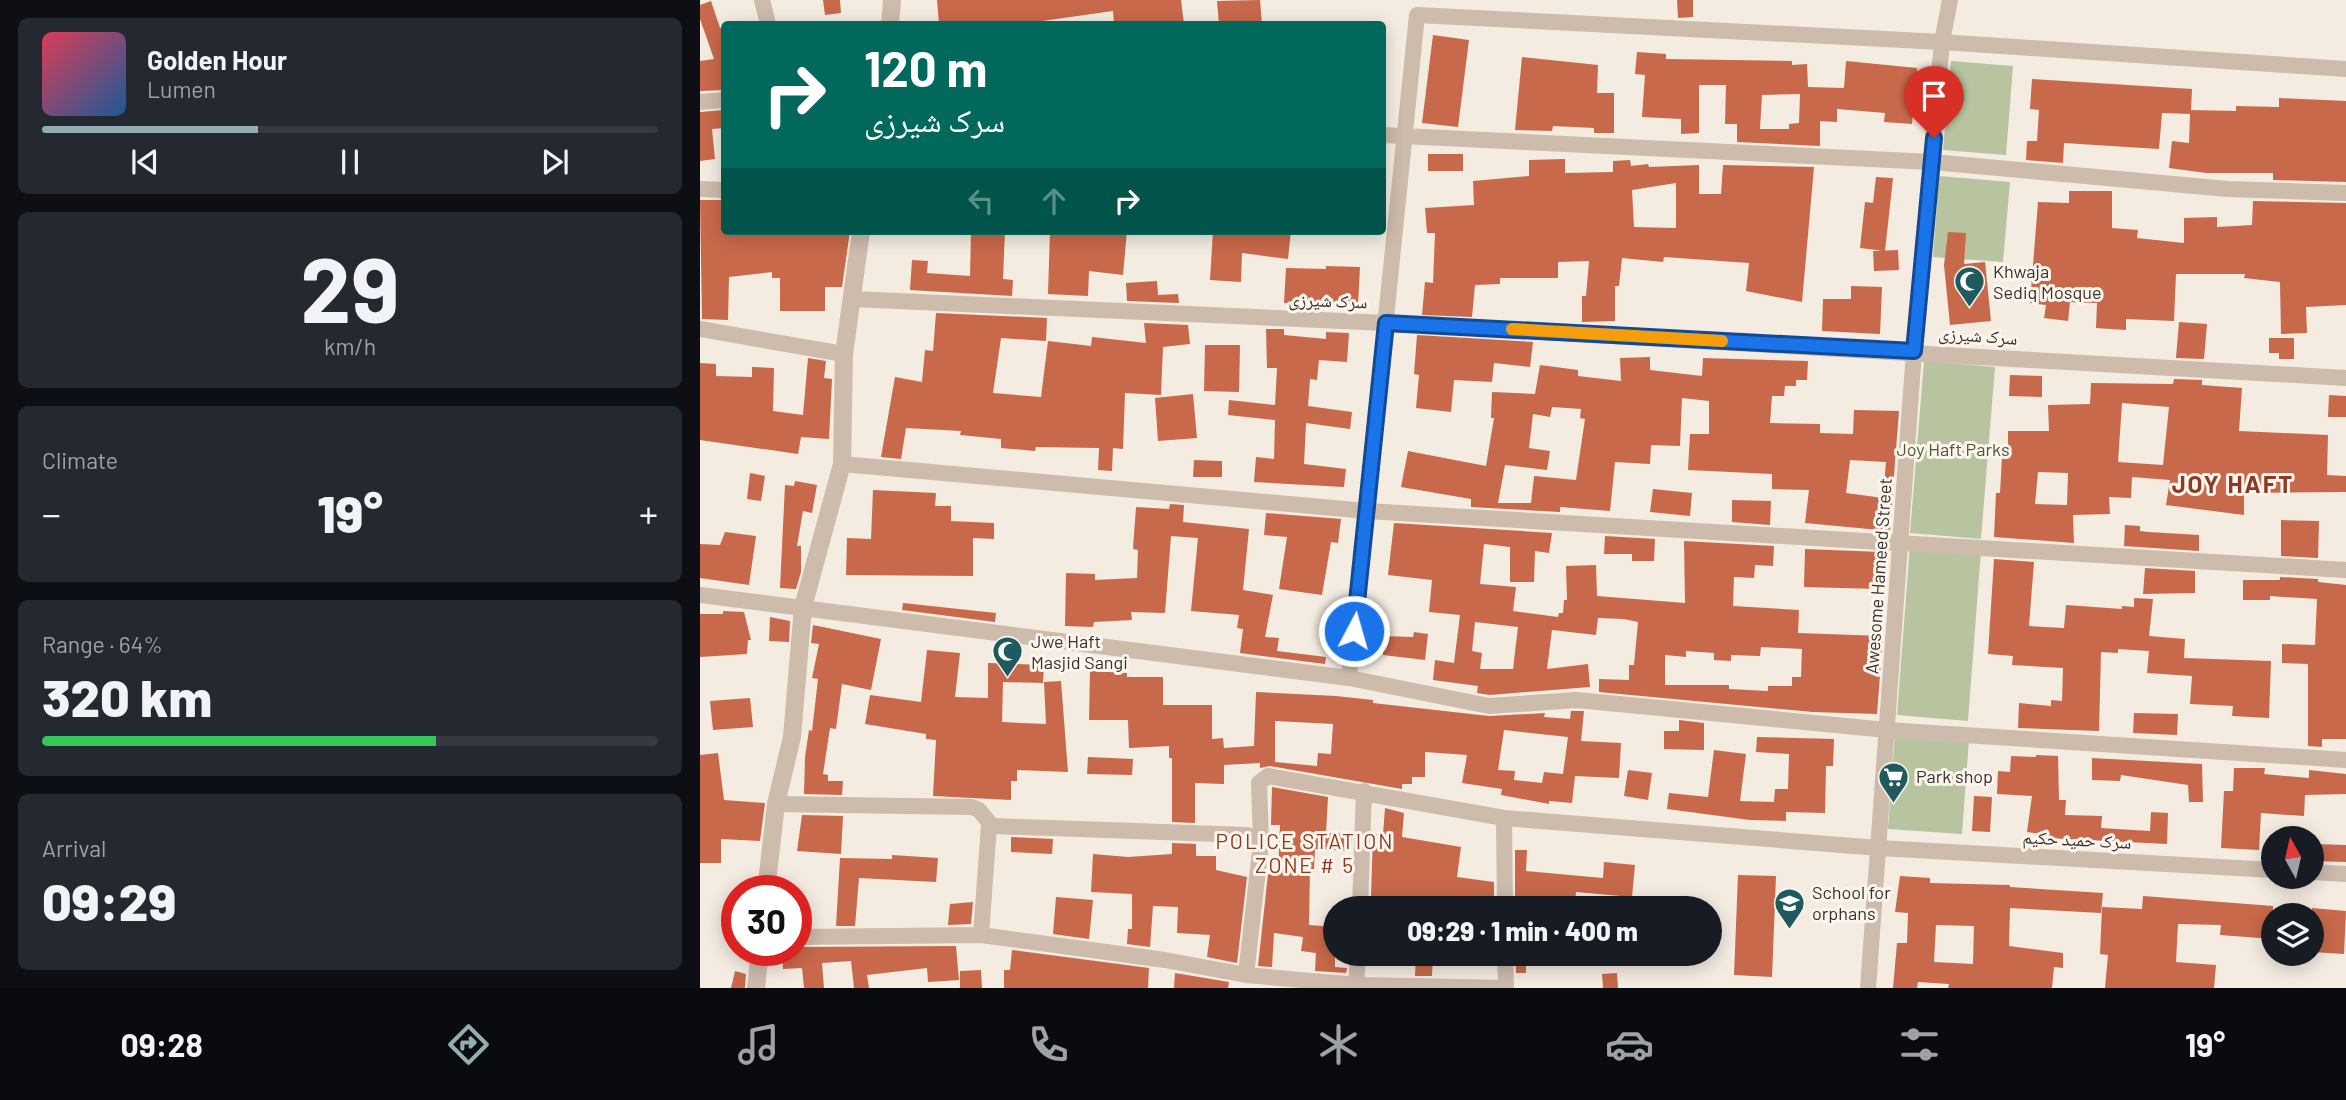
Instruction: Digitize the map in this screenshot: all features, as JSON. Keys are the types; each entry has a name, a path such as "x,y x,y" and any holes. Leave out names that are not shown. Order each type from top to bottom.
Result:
{"street":[{"path":"762,0 767,21"},
{"path":"890,21 892,0"},
{"name":"Awesome Hameed Street","path":"1868,988 1914,351 1942,41 1950,0"},
{"path":"1349,678 1417,15 1942,41 2346,69"},
{"path":"700,102 721,100"},
{"path":"1386,135 1932,162 2228,189 2346,193"},
{"path":"700,189 721,190"},
{"path":"768,875 776,804 792,737 803,607 842,464 844,354 861,235"},
{"name":"سرک شیرزی","path":"853,299 1386,323 1914,351 2346,378"},
{"path":"700,329 844,354"},
{"path":"842,464 1367,511 2346,570"},
{"path":"700,595 1349,678 1489,706 1577,700 1887,730 2346,760"},
{"name":"سرک حمید حکیم","path":"1261,843 1259,783 1261,778 1268,776 1504,818 1879,848 2261,869"},
{"path":"1360,896 1364,791"},
{"path":"776,804 972,807 979,810 989,825 981,935"},
{"path":"1504,818 1505,896"},
{"path":"989,825 1161,835 1247,835 1261,843 1245,975"},
{"path":"2324,873 2346,874"},
{"path":"812,937 981,935 1165,960 1245,975 1356,987 1506,988 1506,966"},
{"path":"756,988 758,966"},
{"path":"1356,987 1357,966"}],"green space":[{"path":"1951,61 2013,66 2006,155 1943,150"},
{"path":"1939,176 2010,182 2003,262 1933,257"},
{"name":"Joy Haft Parks","path":"1924,361 1995,367 1981,539 1910,533"},
{"path":"1910,545 1981,551 1968,721 1897,715"},
{"path":"1895,734 1969,739 1962,834 1888,829"}],"building":[{"path":"823,0 840,0 841,13 825,15"},
{"path":"937,0 1181,0 1184,21 1114,21 1113,11 1042,21 939,21"},
{"path":"1260,0 1262,21 1219,21 1217,1"},
{"path":"1677,0 1693,0 1693,17 1678,18"},
{"path":"711,1 721,28 721,90 700,91 700,61 714,59 700,19 700,5"},
{"path":"1433,35 1469,40 1458,127 1422,123"},
{"path":"1637,52 1666,54 1666,59 1792,61 1792,65 1807,64 1808,87 1844,88 1846,61 1917,68 1912,124 1884,122 1885,113 1837,109 1837,122 1820,121 1820,146 1737,142 1737,124 1725,124 1726,85 1699,85 1699,133 1681,134 1681,119 1642,117 1645,75 1635,74","holes":["1800,94 1799,123 1789,124 1789,129 1760,129 1762,95"]},
{"path":"1522,57 1598,65 1597,93 1614,93 1614,133 1594,133 1594,128 1553,126 1552,131 1515,130"},
{"path":"2032,79 2192,89 2191,110 2236,111 2236,106 2279,107 2279,98 2346,101 2346,182 2273,180 2273,173 2206,173 2169,168 2172,141 2189,143 2190,114 2162,113 2159,149 2064,143 2063,163 2026,160 2027,141 2037,141 2039,110 2030,109"},
{"path":"721,110 721,128 712,129 715,159 700,161 700,112"},
{"path":"1428,154 1463,154 1463,171 1428,171"},
{"path":"1565,159 1565,173 1613,172 1613,161 1630,160 1631,166 1648,164 1649,167 1699,165 1699,194 1721,194 1723,165 1814,167 1802,302 1746,291 1749,263 1664,257 1663,262 1622,258 1619,286 1615,286 1615,321 1582,322 1582,296 1586,296 1589,261 1558,262 1558,278 1500,278 1500,284 1475,285 1472,317 1422,315 1425,282 1433,283 1435,233 1427,233 1425,208 1474,205 1473,181 1529,176 1529,160","holes":["1676,183 1676,228 1634,227 1632,190"]},
{"path":"1876,177 1893,178 1885,251 1860,248 1865,202 1873,203"},
{"path":"2069,191 2112,191 2112,228 2138,230 2137,238 2184,243 2184,218 2217,217 2217,227 2252,225 2253,201 2346,203 2346,305 2306,307 2307,333 2281,334 2280,282 2244,278 2245,274 2176,274 2174,321 2126,319 2126,330 2096,328 2097,303 2070,302 2068,321 2044,318 2046,305 2030,303 2038,202 2069,203"},
{"path":"700,200 721,200 721,235 849,235 842,287 825,287 825,311 780,311 780,278 772,278 772,272 729,277 728,320 702,319"},
{"path":"1948,232 1966,233 1964,264 1985,262 1991,321 1950,325 1944,265"},
{"path":"971,235 1005,235 1003,279 1013,280 1012,296 910,290 912,260 928,261 927,273 970,276"},
{"path":"1050,235 1127,235 1123,275 1089,271 1088,296 1048,294"},
{"path":"1213,235 1291,235 1288,259 1242,253 1241,282 1210,280"},
{"path":"1898,250 1899,270 1874,271 1873,251"},
{"path":"1326,266 1360,267 1358,304 1284,303 1286,268 1326,269"},
{"path":"1157,281 1158,295 1178,294 1179,303 1127,301 1126,283"},
{"path":"1851,286 1882,287 1880,334 1822,331 1823,299 1851,299"},
{"path":"936,313 1047,318 1046,341 1001,338 993,393 1041,397 1048,341 1091,346 1092,337 1146,343 1144,323 1188,325 1190,344 1163,347 1161,395 1125,393 1123,449 1113,448 1112,471 1098,470 1099,448 1036,447 1035,451 1001,448 1001,439 960,435 961,431 906,428 901,459 881,457 895,377 922,382 925,350 933,351"},
{"path":"2179,322 2207,324 2204,359 2176,358"},
{"path":"1266,329 1284,329 1284,335 1326,339 1326,332 1349,333 1347,362 1319,360 1317,380 1310,379 1308,406 1352,412 1350,429 1306,423 1304,464 1346,469 1344,487 1254,482 1256,457 1274,459 1275,420 1228,415 1229,400 1275,405 1277,368 1267,368"},
{"path":"1417,335 1533,342 1530,367 1494,363 1492,382 1454,380 1451,412 1416,408 1419,375 1414,374"},
{"path":"2269,338 2294,338 2294,359 2279,359 2279,353 2269,353"},
{"path":"1205,345 1240,345 1239,392 1204,391"},
{"path":"1650,357 1650,370 1702,376 1703,358 1808,361 1807,380 1796,380 1796,386 1785,386 1784,396 1772,396 1770,423 1820,424 1820,433 1853,434 1854,410 1899,411 1890,531 1805,523 1809,490 1772,489 1772,474 1688,470 1690,434 1709,434 1709,401 1682,398 1680,446 1651,445 1650,464 1615,462 1610,511 1560,507 1560,512 1471,507 1471,499 1401,487 1408,451 1486,466 1494,418 1491,418 1492,392 1535,394 1540,365 1578,370 1578,376 1621,381 1620,358","holes":["1552,407 1581,409 1580,418 1585,419 1576,480 1534,476 1531,503 1498,503 1505,465 1547,470 1550,451 1529,448 1533,414 1550,417","1850,460 1886,462 1883,498 1846,493"]},
{"path":"808,358 826,361 824,378 832,379 829,439 801,437 798,454 700,440 700,363 716,364 716,376 752,377 752,367 774,368 773,411 803,415"},
{"path":"2010,375 2042,376 2042,397 2009,396"},
{"path":"2174,379 2202,380 2202,385 2242,388 2239,431 2328,435 2327,475 2346,476 2346,492 2244,493 2244,515 2166,505 2170,480 2132,477 2131,498 2109,497 2110,514 2073,515 2074,543 1994,537 1996,493 2000,493 2002,457 2008,457 2008,431 2049,431 2048,405 2090,404 2091,383 2173,384","holes":["2122,403 2169,407 2163,465 2118,462","2038,472 2068,473 2067,505 2035,504"]},
{"path":"1193,394 1197,438 1158,441 1155,398"},
{"path":"2329,395 2346,396 2346,417 2328,417"},
{"path":"1194,460 1222,461 1222,477 1193,477"},
{"path":"750,473 765,476 761,501 747,499"},
{"path":"795,481 817,485 812,513 803,511 797,546 801,546 801,572 796,589 780,588 785,485 794,486"},
{"path":"1653,489 1692,493 1690,516 1650,512"},
{"path":"873,490 936,493 935,506 951,506 951,521 994,523 994,539 973,538 973,576 846,575 847,538 871,539"},
{"path":"1732,500 1771,501 1770,525 1732,522"},
{"path":"1170,504 1184,505 1183,522 1249,529 1243,590 1273,595 1265,637 1279,638 1277,651 1326,657 1325,664 1240,653 1243,629 1237,628 1239,615 1191,611 1198,538 1171,536 1165,613 1131,612 1132,620 1094,622 1093,627 1065,626 1066,573 1095,574 1095,580 1137,578 1138,550 1133,549 1136,507 1169,509"},
{"path":"1266,513 1341,519 1338,543 1331,542 1322,595 1279,589 1287,537 1264,535"},
{"path":"2281,520 2319,521 2318,558 2281,556"},
{"path":"1394,523 1552,533 1549,553 1535,551 1534,582 1510,582 1510,547 1484,544 1480,584 1516,587 1513,611 1558,617 1559,613 1563,613 1564,600 1567,600 1566,566 1596,565 1597,596 1685,603 1684,541 1774,546 1773,566 1755,565 1754,578 1734,577 1733,606 1799,610 1798,633 1883,636 1877,714 1813,712 1599,692 1599,679 1629,680 1629,665 1634,665 1638,622 1624,619 1598,618 1596,635 1552,630 1547,669 1588,664 1590,687 1490,695 1477,693 1478,686 1433,680 1435,660 1454,663 1460,615 1429,612 1432,580 1388,575","holes":["1475,622 1518,627 1513,669 1480,669 1482,653 1472,651","1761,647 1802,649 1801,677 1792,677 1792,686 1768,686 1768,691 1729,689 1729,685 1665,685 1665,655 1686,657 1686,651 1714,653 1714,660 1731,661 1731,655 1760,656"]},
{"path":"2125,525 2140,526 2140,531 2199,535 2199,551 2124,546"},
{"path":"725,532 756,536 749,585 700,578 700,544 720,545"},
{"path":"1605,536 1655,539 1654,561 1632,561 1632,554 1604,554"},
{"path":"1805,549 1881,552 1880,589 1804,587"},
{"path":"1994,559 2034,562 2029,626 2064,628 2066,605 2122,609 2122,606 2134,607 2134,598 2153,599 2149,636 2185,639 2184,658 2271,661 2269,718 2232,716 2233,706 2190,704 2192,676 2147,673 2149,651 2118,649 2118,653 2101,652 2099,731 2018,728 2019,703 2051,706 2051,700 2062,701 2063,668 2012,665 2013,656 1988,654"},
{"path":"2145,568 2195,571 2195,593 2143,594"},
{"path":"2280,577 2318,579 2318,582 2346,585 2346,739 2322,739 2322,747 2308,746 2308,664 2282,663 2282,644 2315,645 2317,599 2270,596 2270,600 2243,600 2243,580 2280,580"},
{"path":"903,603 996,613 995,622 902,610"},
{"path":"723,611 744,612 751,640 748,640 747,654 700,657 700,614 723,614"},
{"path":"770,617 790,621 789,642 769,641"},
{"path":"813,625 881,639 871,690 842,684 836,729 830,728 823,774 828,775 828,781 843,781 842,795 804,794 805,757 809,730 812,731 818,679 812,678 819,644 811,643"},
{"path":"1414,632 1428,634 1425,660 1383,655 1383,636 1413,637"},
{"path":"927,650 960,653 955,697 988,698 988,663 1044,665 1043,683 1003,682 1002,722 1046,724 1044,682 1061,681 1068,772 1017,770 1017,781 1011,781 1011,800 933,796 936,740 926,739 926,734 865,724 870,695 921,702"},
{"path":"1090,671 1127,673 1127,677 1163,677 1163,705 1212,705 1212,739 1223,738 1224,748 1254,746 1256,692 1336,696 1373,700 1373,703 1489,716 1545,713 1544,717 1570,719 1571,711 1584,711 1581,741 1621,743 1619,778 1575,776 1572,803 1549,801 1549,804 1501,795 1502,789 1462,783 1467,755 1425,752 1425,777 1412,777 1412,784 1402,784 1402,789 1270,766 1260,768 1260,763 1224,765 1224,784 1195,783 1195,823 1172,822 1172,758 1169,758 1169,746 1129,748 1128,720 1089,720","holes":["1275,721 1333,724 1331,754 1318,753 1317,766 1275,762","1504,730 1568,737 1563,774 1544,772 1542,783 1514,780 1515,771 1498,770"]},
{"path":"750,698 753,727 713,730 710,701"},
{"path":"2134,713 2178,714 2177,735 2133,733"},
{"path":"1679,720 1704,723 1704,750 1664,749 1664,731 1679,731"},
{"path":"1757,737 1834,739 1833,766 1826,766 1825,813 1786,812 1786,821 1750,820 1667,809 1669,793 1708,797 1714,750 1746,754 1740,801 1774,802 1775,789 1788,789 1789,754 1756,752"},
{"path":"718,753 724,800 765,803 760,841 721,839 721,863 700,863 700,755"},
{"path":"2011,756 2058,756 2059,800 2066,800 2065,815 2102,816 2101,828 2150,831 2151,812 2168,813 2167,844 2046,838 2046,835 2027,832 2032,796 1997,794 1998,771 2010,772"},
{"path":"1088,757 1133,759 1132,775 1087,774"},
{"path":"2092,758 2202,764 2203,802 2189,802 2188,785 2121,775 2120,781 2092,780"},
{"path":"2234,768 2265,768 2264,774 2309,778 2309,770 2346,774 2346,794 2305,795 2304,816 2261,813 2259,850 2221,848 2224,791 2233,791"},
{"path":"1628,770 1652,773 1648,800 1624,796"},
{"path":"1272,787 1328,797 1326,833 1352,834 1351,851 1315,849 1314,869 1310,869 1309,925 1323,926 1323,966 1347,968 1346,973 1315,971 1316,953 1301,951 1303,937 1274,933 1272,967 1258,966 1268,874 1278,875 1280,825 1271,825"},
{"path":"1974,796 1992,797 1990,832 1972,831"},
{"path":"1385,808 1404,813 1402,837 1461,847 1457,877 1494,882 1494,896 1371,896 1373,834 1383,834"},
{"path":"802,815 843,816 841,854 797,851"},
{"path":"1011,837 1053,839 1052,854 1011,852"},
{"path":"1172,843 1196,844 1196,856 1216,856 1216,870 1247,877 1237,963 1207,957 1210,935 1177,933 1178,907 1153,906 1150,947 1127,944 1128,929 1132,929 1132,894 1091,892 1093,854 1128,857 1172,854"},
{"path":"2324,844 2346,845 2346,862 2324,861"},
{"path":"1515,850 1527,850 1526,871 1603,878 1604,862 1635,865 1632,896 1576,892 1576,896 1515,896"},
{"path":"892,855 938,858 936,882 859,878 855,926 836,926 840,858 892,859"},
{"path":"1738,875 1776,876 1772,977 1734,975"},
{"path":"1900,876 1930,878 1930,883 2010,885 2103,893 2101,913 2010,908 2009,946 2063,953 2063,968 2054,967 2052,988 1948,988 1949,984 1918,982 1917,988 1893,988 1897,943 1907,943 1908,913 1895,912","holes":["1936,925 1974,926 1973,964 1934,962"]},
{"path":"2143,896 2261,905 2261,938 2220,935 2221,925 2178,924 2176,962 2216,965 2214,988 2105,988 2108,955 2100,954 2102,907 2142,909"},
{"path":"1056,897 1093,900 1089,939 1053,934"},
{"path":"973,902 971,924 948,925 950,904"},
{"path":"2324,909 2346,911 2344,954 2324,953"},
{"path":"956,946 959,980 928,982 927,968 867,975 869,988 854,988 851,961 822,963 824,988 804,988 802,968 783,969 783,966 812,966 812,947"},
{"path":"1012,950 1149,968 1148,988 1004,988 1004,970 1010,970"},
{"path":"1415,966 1432,966 1432,976 1415,976"},
{"path":"1516,966 1526,966 1526,973 1516,973"},
{"path":"981,970 982,988 960,988 960,971"},
{"path":"735,971 746,974 745,988 731,988"},
{"path":"1175,973 1229,982 1228,988 1174,988"},
{"path":"1617,973 1618,988 1603,988 1602,974"}],"slow traffic":[{"path":"1512,329 1722,341"}],"place":[{"name":"Khwaja Sediq Mosque","path":"1970,309"},
{"name":"Jwe Haft Masjid Sangi","path":"1008,679"},
{"name":"Park shop","path":"1893,804"},
{"name":"School for orphans","path":"1789,930"}],"district":[{"name":"JOY HAFT","path":"2233,485"},
{"name":"POLICE STATION ZONE # 5","path":"1305,854"}],"route":[{"path":"1354,631 1386,323 1914,351 1934,138"}]}
